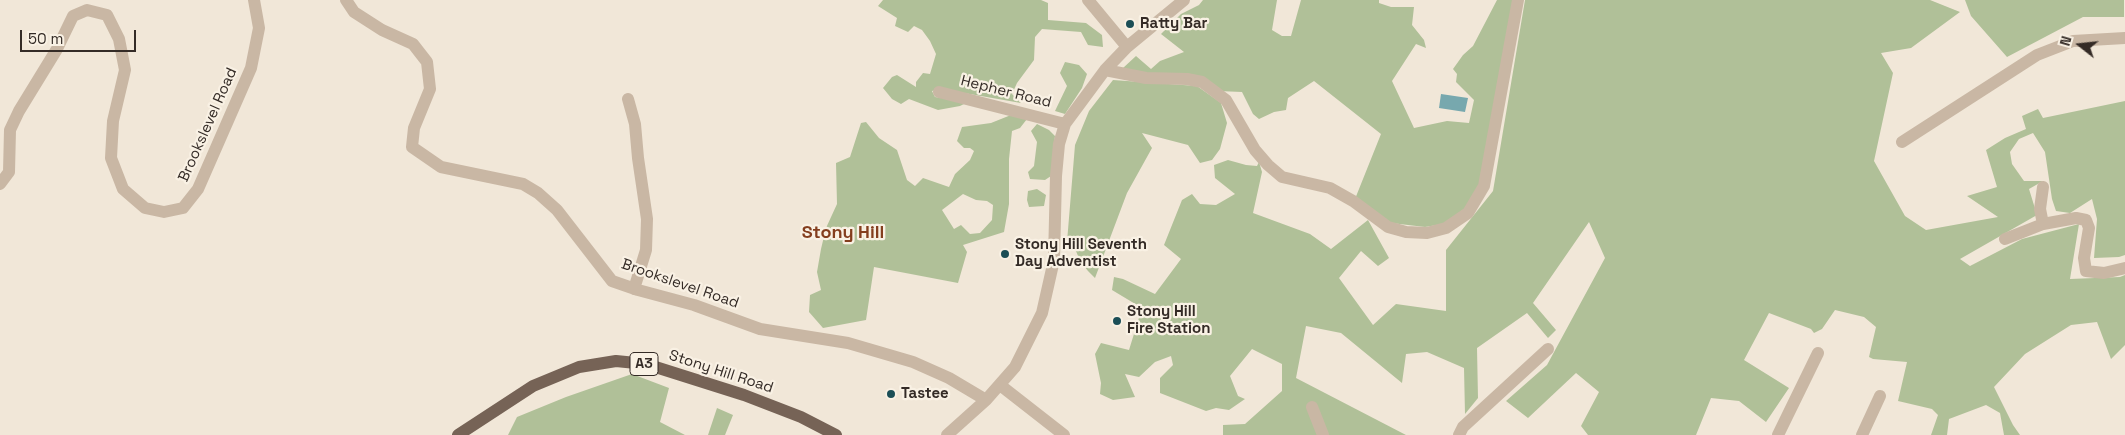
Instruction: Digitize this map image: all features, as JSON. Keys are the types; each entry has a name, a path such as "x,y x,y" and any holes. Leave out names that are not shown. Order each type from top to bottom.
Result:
{"main road":[{"name":"Stony Hill Road","path":"458,435 533,386 579,367 616,361 646,364 744,395 801,417 836,435"}],"street":[{"name":"Brookslevel Road","path":"0,184 9,172 10,130 19,111 57,49 73,16 87,10 107,15 119,39 124,62 125,70 113,121 111,158 123,189 145,208 164,212 183,208 198,189 251,68 259,28 254,0"},
{"name":"Brookslevel Road","path":"346,0 354,12 382,30 413,44 427,62 430,89 414,128 412,147 440,167 523,184 538,193 557,210 612,281 694,305 760,329 848,343 913,362 949,378 986,400"},
{"path":"1088,0 1127,47"},
{"path":"947,435 986,400 1015,366 1042,313 1054,260 1056,176 1059,144 1066,124 1105,70 1127,47 1184,0"},
{"path":"1105,70 1146,78 1187,78 1202,82 1226,100 1255,150 1282,177 1330,188 1354,201 1388,227 1406,232 1426,233 1446,228 1468,212 1484,186 1518,0"},
{"path":"1902,142 2037,54 2073,41 2125,38"},
{"name":"Hepher Road","path":"939,92 1066,124"},
{"path":"628,99 635,124 647,219 646,250 634,289"},
{"path":"2043,187 2040,209 2043,224"},
{"path":"2006,239 2043,224 2076,218 2086,220 2089,228 2084,258 2086,271 2104,273 2125,268"},
{"path":"1458,435 1463,427 1548,349"},
{"path":"1778,435 1818,353"},
{"path":"1000,384 1064,435"},
{"path":"1862,435 1880,396"},
{"path":"1312,407 1323,435"}],"green space":[{"path":"883,0 1041,0 1048,3 1048,20 1086,23 1102,35 1103,47 1088,45 1081,32 1042,29 1035,37 1034,60 1017,83 1012,94 1021,103 941,89 932,91 935,97 968,102 960,106 938,110 909,99 901,104 892,99 883,88 892,77 897,75 916,87 916,82 923,73 930,74 936,54 922,30 914,26 908,32 895,26 897,18 878,6"},
{"path":"1203,0 1277,0 1272,30 1282,36 1291,36 1301,0 1379,0 1379,3 1391,7 1414,7 1412,25 1424,40 1426,48 1416,44 1392,81 1414,128 1447,121 1469,123 1474,100 1456,82 1457,74 1453,69 1463,55 1473,46 1497,0 1515,0 1482,183 1464,209 1444,224 1425,227 1391,223 1355,199 1381,134 1314,81 1288,98 1286,110 1274,112 1259,119 1253,114 1242,92 1218,91 1123,68 1136,56 1151,69 1160,61 1184,52 1161,34 1181,14 1199,5"},
{"path":"1525,0 1930,0 1960,12 1911,48 1881,53 1893,73 1874,161 1905,216 1926,230 1998,217 1967,196 1997,187 1986,150 2005,138 2026,129 2022,116 2038,109 2043,118 2125,101 2125,255 2094,258 2097,219 2092,199 2070,213 2056,211 2052,199 2045,152 2033,133 2019,139 2010,152 2012,164 2024,181 2043,181 2029,189 2037,215 1960,259 1970,266 2022,239 2079,224 2070,279 2120,277 2125,275 2125,345 2111,359 2097,322 2071,325 2025,354 1994,387 2020,435 2004,435 2000,413 1986,405 1949,419 1947,435 1931,435 1938,415 1932,409 1898,401 1907,362 1869,357 1876,327 1864,317 1835,310 1822,329 1814,333 1811,329 1769,313 1744,360 1789,388 1766,422 1739,401 1711,398 1696,435 1588,435 1581,426 1599,392 1576,373 1528,418 1506,401 1547,365 1605,258 1589,222 1533,303 1556,330 1548,338 1527,313 1477,348 1478,398 1465,414 1464,368 1427,352 1406,354 1402,383 1341,333 1306,326 1296,378 1406,435 1223,435 1223,425 1245,424 1282,391 1282,364 1252,349 1230,376 1238,396 1245,399 1229,410 1216,408 1206,411 1160,393 1160,378 1173,365 1171,356 1155,362 1139,377 1125,374 1135,397 1113,400 1100,394 1101,383 1095,354 1101,343 1129,350 1142,308 1112,290 1114,277 1123,279 1155,294 1181,259 1164,245 1182,200 1192,194 1200,204 1216,205 1235,194 1215,178 1214,165 1228,160 1257,166 1259,162 1262,172 1253,213 1310,234 1331,249 1368,220 1389,258 1378,266 1361,251 1339,278 1373,325 1396,304 1446,311 1446,250 1493,191"},
{"path":"1965,0 2124,0 2124,17 2083,17 2007,57 1971,16"},
{"path":"1065,62 1079,65 1087,74 1082,88 1065,114 1055,111 1067,86 1060,73"},
{"path":"1113,80 1197,86 1221,103 1227,123 1220,149 1212,160 1200,163 1188,145 1142,133 1152,148 1127,193 1095,278 1080,261 1076,251 1067,242 1075,145 1089,111"},
{"path":"1021,111 1027,119 1020,128 1012,131 1009,159 1009,204 1004,232 963,245 967,252 958,283 874,267 866,320 823,328 809,312 810,295 821,290 817,272 826,228 837,204 836,163 850,157 861,123 866,122 879,138 897,150 907,180 915,186 923,178 949,187 955,174 970,160 974,151 970,148 964,148 957,141 962,127 991,123","holes":["963,194 976,200 987,201 993,205 992,220 980,233 970,234 961,225 954,229 942,210"]},
{"path":"1037,124 1049,130 1055,136 1051,176 1045,180 1030,179 1028,172 1034,166 1037,142 1031,131"},
{"path":"1037,189 1046,195 1044,206 1029,207 1027,200 1028,191"},
{"path":"632,374 669,388 660,422 685,435 508,435 517,417 566,397"},
{"path":"717,408 733,415 725,435 708,435"}],"water":[{"path":"1441,94 1468,98 1465,112 1439,108"}],"place":[{"name":"Ratty Bar","path":"1130,24"},
{"name":"Stony Hill Seventh Day Adventist","path":"1005,254"},
{"name":"Stony Hill Fire Station","path":"1117,321"},
{"name":"Tastee","path":"891,394"}],"district":[{"name":"Stony Hill","path":"843,233"}]}
